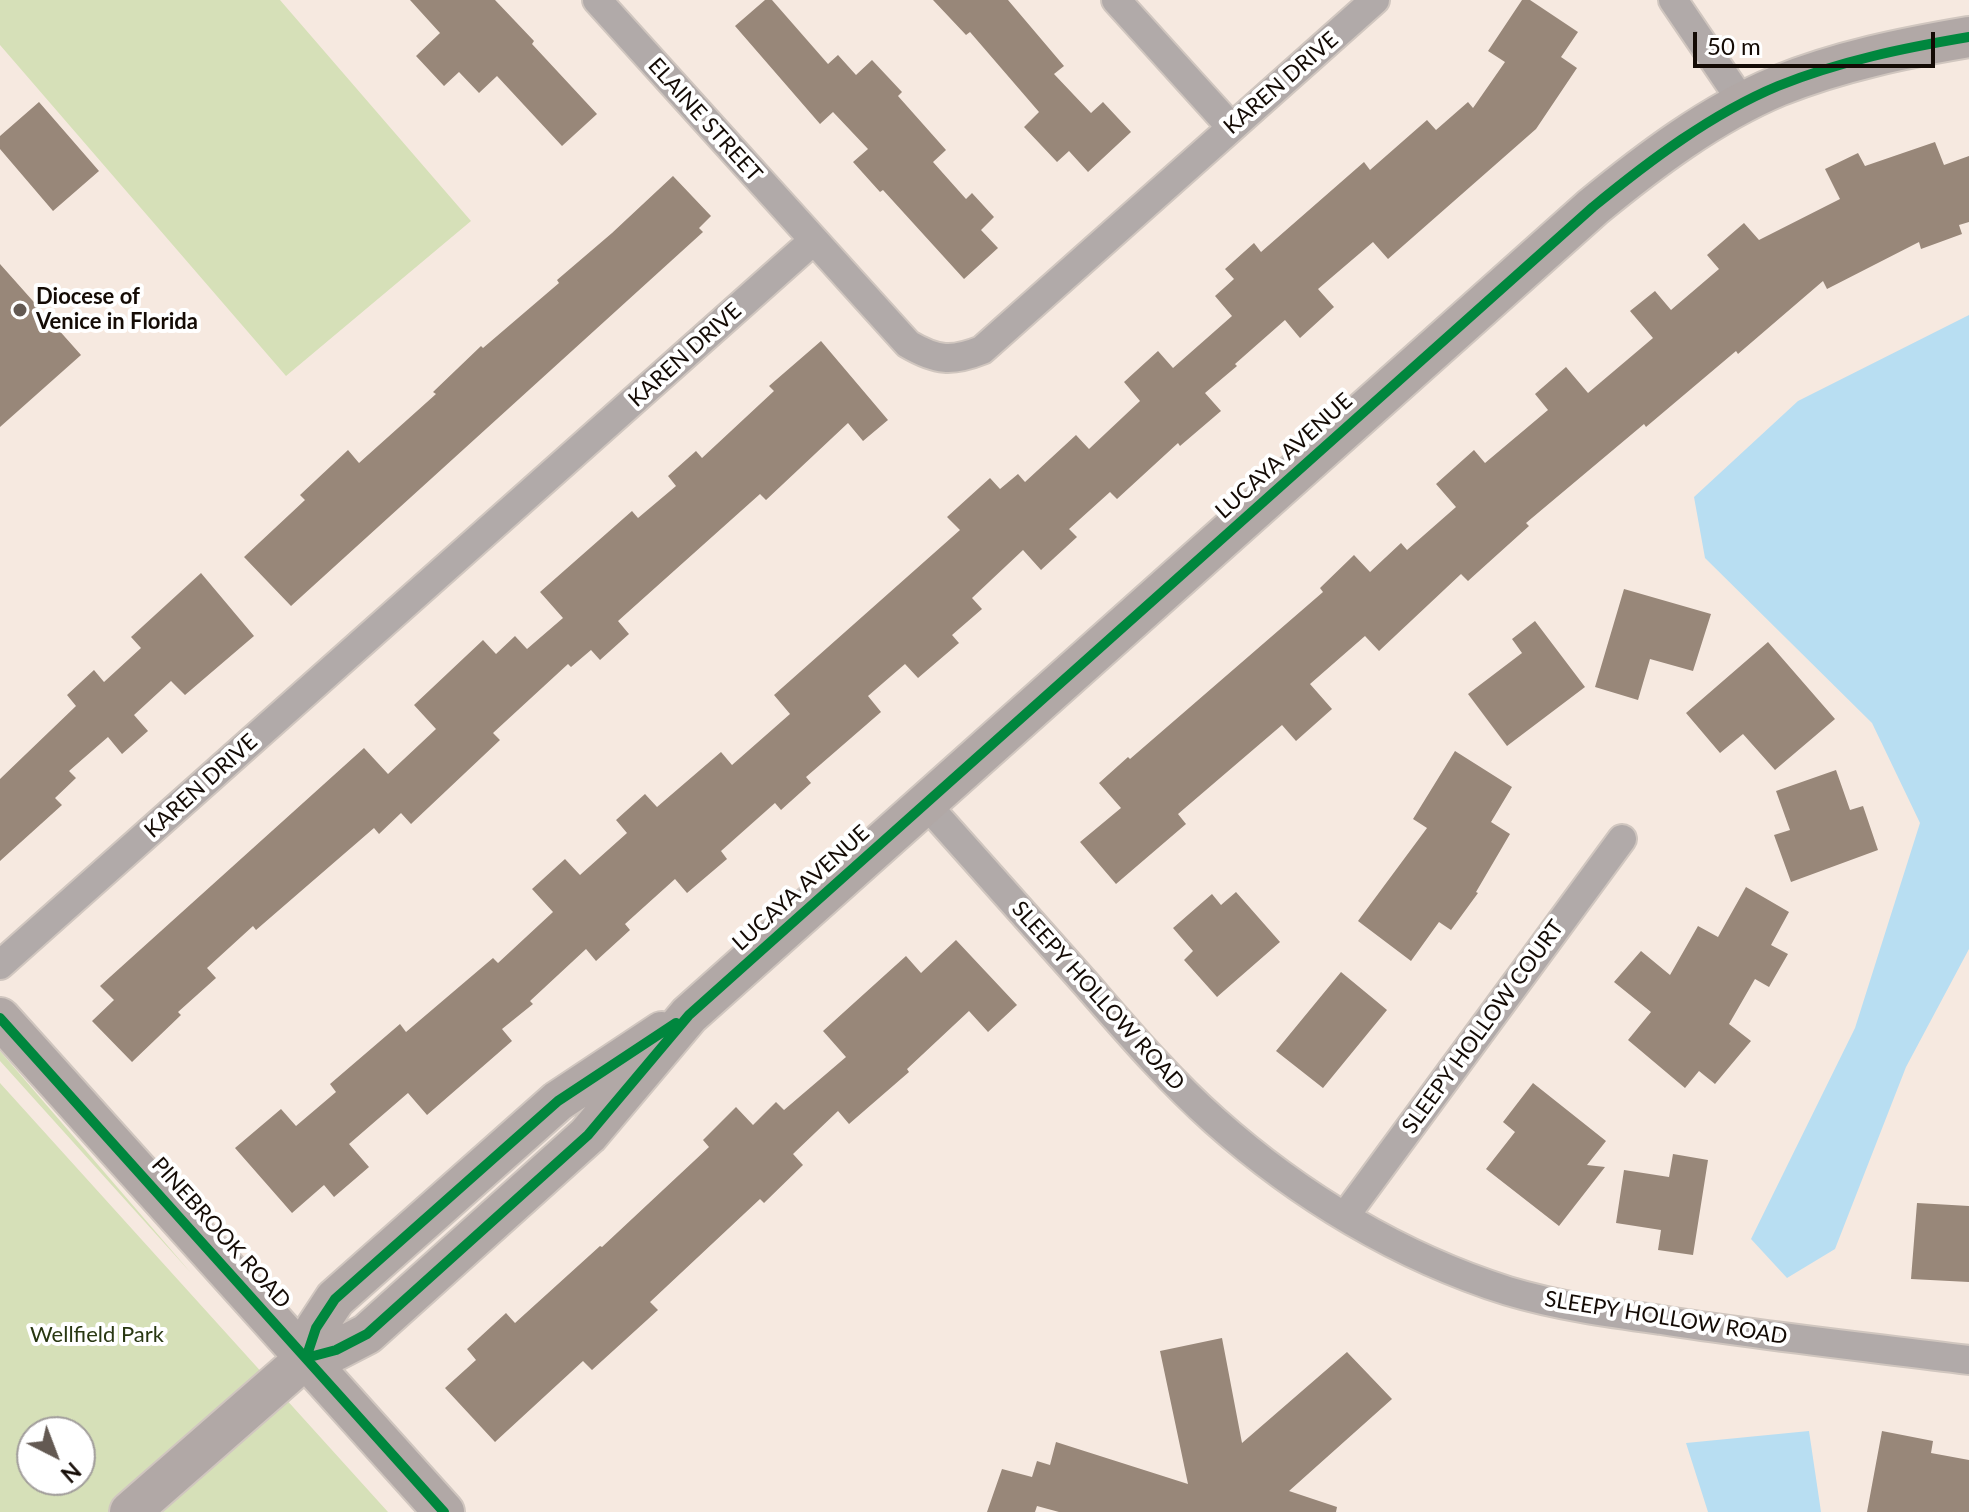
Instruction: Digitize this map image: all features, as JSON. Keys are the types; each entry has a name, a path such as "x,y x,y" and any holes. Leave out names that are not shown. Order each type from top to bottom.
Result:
{"street":[{"name":"ELAINE STREET","path":"597,0 814,240"},
{"path":"1116,0 1231,127"},
{"name":"KAREN DRIVE","path":"0,965 814,240 908,344 941,359 963,358 982,350 1375,0"},
{"path":"1673,0 1743,103"},
{"name":"LUCAYA AVENUE","path":"130,1512 306,1358 316,1328 335,1299 358,1278 558,1101 689,1015 1632,175 1743,103 1829,68 1906,48 1969,37"},
{"name":"SLEEPY HOLLOW ROAD","path":"926,804 1166,1074 1216,1122 1291,1182 1408,1251 1510,1291 1574,1307 1717,1329 1969,1360"},
{"name":"SLEEPY HOLLOW COURT","path":"1345,1216 1622,839"},
{"name":"PINEBROOK ROAD","path":"0,1018 444,1512"}],"green space":[{"path":"0,0 280,0 471,221 286,376 0,45"},
{"path":"0,1051 167,1245 191,1273 0,1061"},
{"name":"Wellfield Park","path":"0,1083 388,1512 0,1512"}],"water":[{"path":"1969,315 1969,949 1906,1067 1835,1249 1787,1278 1751,1239 1855,1028 1920,823 1872,723 1705,558 1694,497 1798,401"},
{"path":"1809,1431 1821,1512 1708,1512 1686,1443"}],"building":[{"path":"410,0 495,0 597,114 562,146 497,76 479,93 459,72 444,86 416,56 440,33"},
{"path":"765,0 772,0 828,64 838,55 856,75 872,60 902,92 898,96 946,150 933,162 966,199 972,193 994,217 981,230 998,248 964,279 883,190 880,192 853,162 868,149 833,112 820,124 735,26"},
{"path":"933,0 1008,0 1064,66 1054,74 1091,113 1103,102 1131,132 1088,172 1069,151 1057,162 1024,127 1039,112 970,32 966,35"},
{"path":"1522,0 1530,0 1578,32 1561,57 1577,68 1536,129 1388,259 1373,242 1318,289 1334,307 1300,338 1285,320 1235,364 1237,366 1205,393 1221,411 1180,446 1178,443 1117,499 1110,492 1069,529 1077,537 1041,570 1023,550 972,598 982,609 952,635 959,643 918,678 905,664 868,696 881,712 806,777 811,783 781,810 775,803 721,851 727,859 687,893 675,879 625,924 630,930 596,961 586,949 530,1001 533,1004 502,1029 512,1041 427,1115 408,1093 349,1144 369,1167 334,1197 324,1185 292,1213 235,1148 281,1109 296,1126 336,1092 330,1084 400,1024 406,1032 493,958 498,963 553,912 532,889 565,859 580,875 627,833 616,820 645,794 657,807 721,752 732,765 790,714 774,695 960,530 947,517 990,478 1000,489 1018,474 1025,482 1076,435 1089,449 1140,401 1124,382 1158,351 1173,368 1232,316 1215,296 1234,279 1225,269 1254,243 1261,252 1364,162 1370,170 1427,120 1436,130 1468,102 1473,108 1505,62 1488,51"},
{"path":"39,102 99,171 53,211 0,149 0,136"},
{"path":"1935,142 1944,165 1969,156 1969,222 1959,225 1962,234 1921,249 1919,242 1827,289 1823,281 1738,354 1736,351 1646,427 1644,424 1526,523 1529,526 1468,581 1461,574 1379,651 1365,636 1310,684 1332,709 1296,741 1282,725 1178,814 1186,824 1116,884 1080,842 1121,808 1099,783 1323,592 1320,588 1354,555 1370,572 1401,543 1407,550 1456,507 1436,484 1474,450 1485,463 1548,410 1535,394 1566,367 1588,393 1653,338 1630,311 1655,291 1671,310 1719,269 1707,255 1744,223 1759,240 1840,199 1825,169 1858,153 1865,166"},
{"path":"673,176 711,216 699,228 703,232 291,606 244,557 305,500 300,495 348,450 359,463 436,394 433,392 481,346 483,348 559,283 557,280"},
{"name":"Diocese of Venice in Florida","path":"0,264 81,355 0,427"},
{"path":"821,341 888,420 863,441 848,423 766,500 760,494 618,621 629,634 600,660 591,650 571,667 568,664 493,733 500,740 411,824 401,813 379,834 374,828 256,930 253,926 207,968 216,978 178,1012 181,1015 132,1062 92,1021 114,1000 100,986 364,748 388,774 436,729 414,705 483,640 496,654 515,636 527,649 563,618 540,592 632,511 638,518 676,486 668,476 696,451 702,458 774,391 769,386"},
{"path":"201,573 254,636 185,695 171,681 134,715 148,731 122,754 108,737 69,771 76,778 55,798 62,805 0,861 0,779 76,706 67,695 94,670 104,682 141,648 131,637"},
{"path":"1624,589 1711,614 1693,671 1650,659 1638,700 1595,687"},
{"path":"1535,621 1585,687 1507,746 1468,694 1522,653 1512,639"},
{"path":"1768,642 1835,719 1775,770 1743,734 1720,753 1686,713"},
{"path":"1455,751 1512,787 1491,822 1510,834 1478,893 1451,930 1439,922 1411,961 1358,921 1427,828 1413,819"},
{"path":"1836,770 1850,810 1863,806 1878,850 1791,882 1774,835 1790,830 1776,791"},
{"path":"1746,887 1789,912 1771,945 1788,954 1769,987 1755,979 1729,1024 1751,1041 1715,1084 1699,1071 1685,1088 1628,1040 1651,1012 1614,982 1641,951 1670,975 1698,926 1718,937"},
{"path":"1236,892 1280,942 1217,997 1184,960 1193,951 1173,928 1212,894 1221,905"},
{"path":"956,940 1017,1005 988,1032 969,1011 907,1069 909,1072 849,1124 838,1111 793,1154 803,1165 764,1203 760,1199 650,1302 658,1310 592,1370 583,1361 495,1442 445,1388 476,1360 467,1349 506,1313 515,1323 602,1247 709,1147 703,1140 736,1107 753,1125 776,1102 784,1110 846,1057 823,1031 906,956 921,973"},
{"path":"1341,972 1387,1010 1323,1088 1276,1051"},
{"path":"1533,1083 1606,1141 1587,1165 1605,1167 1559,1226 1486,1169 1515,1132 1503,1122"},
{"path":"1673,1154 1708,1160 1693,1255 1658,1250 1661,1230 1616,1223 1624,1170 1669,1177"},
{"path":"1917,1203 1969,1206 1969,1282 1911,1279"},
{"path":"1222,1338 1242,1443 1347,1352 1392,1399 1289,1491 1337,1507 1336,1512 1059,1512 1037,1506 1035,1512 987,1512 1002,1469 1032,1477 1037,1461 1050,1465 1056,1442 1188,1484 1160,1351"},
{"path":"1882,1431 1933,1441 1931,1453 1969,1460 1969,1512 1867,1512"}],"cycle path":[{"path":"306,1358 336,1350 367,1334 588,1135 689,1015 1614,190 1705,124 1778,86 1872,56 1969,37"},
{"path":"0,1018 444,1512"},
{"path":"306,1358 316,1328 335,1299 558,1101 676,1023"}],"place":[{"name":"Diocese of Venice in Florida","path":"20,310"}]}
